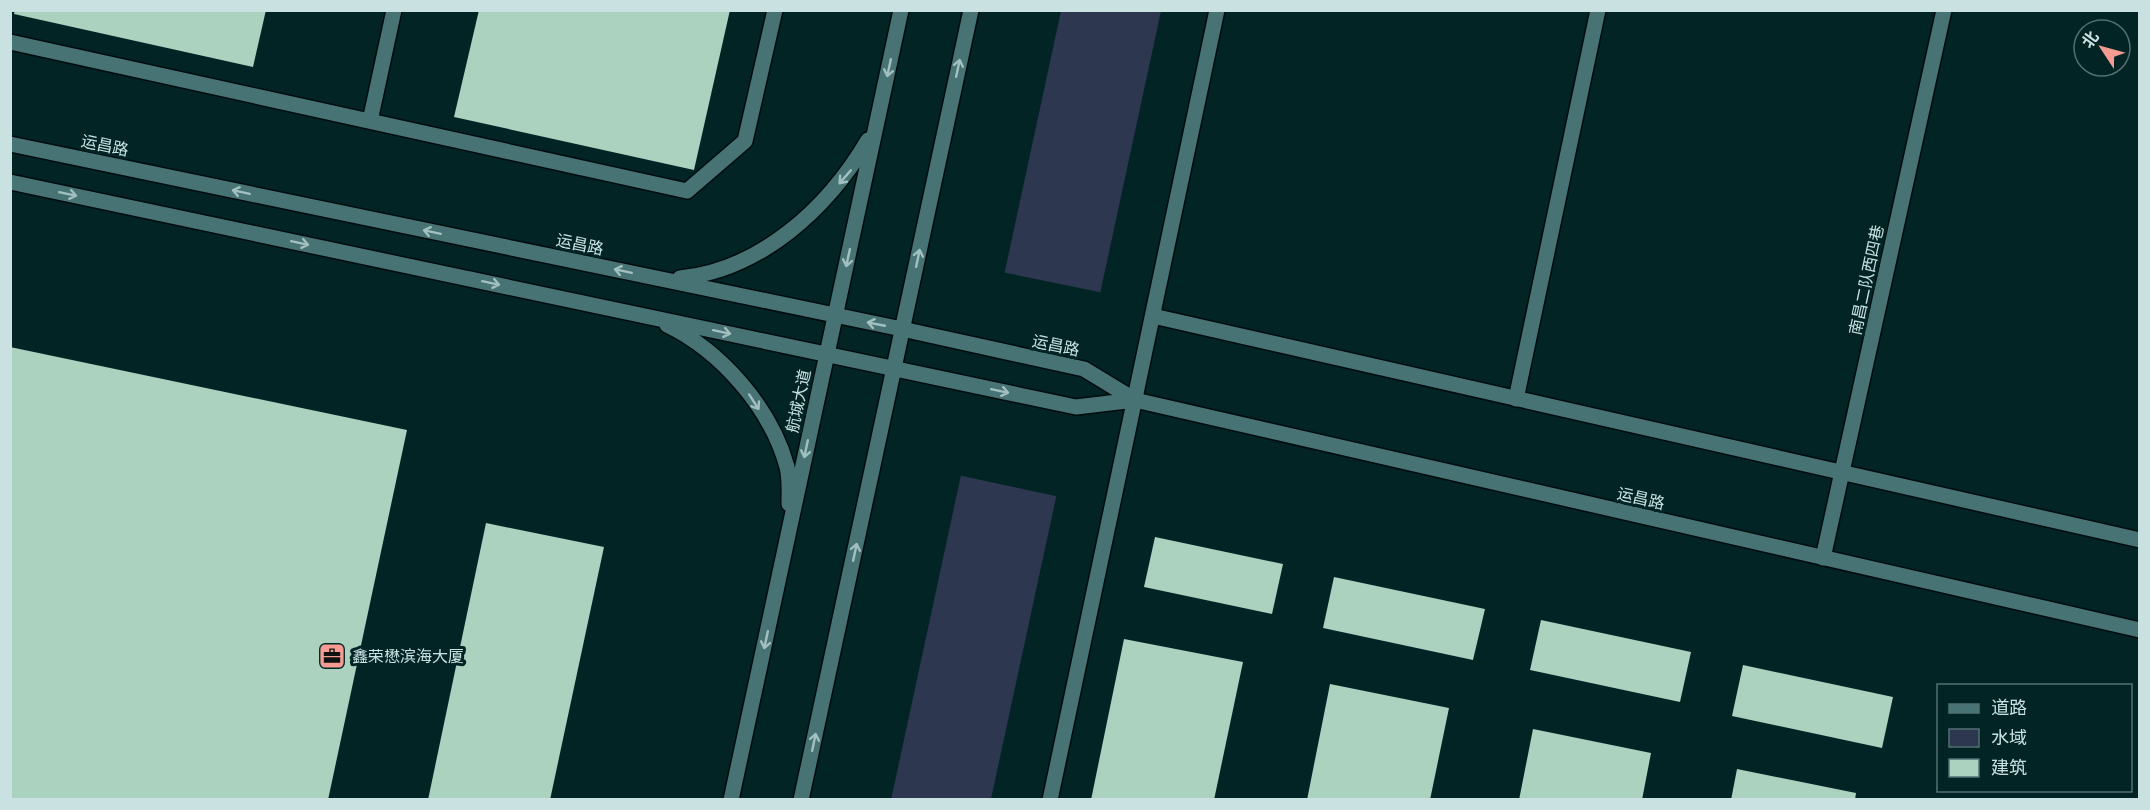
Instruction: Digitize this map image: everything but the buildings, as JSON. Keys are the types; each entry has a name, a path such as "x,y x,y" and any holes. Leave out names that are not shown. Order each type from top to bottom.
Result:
{"street":[{"path":"370,121 394,10"},
{"path":"10,42 687,191 745,141 775,10"},
{"name":"航城大道","path":"731,800 901,10"},
{"path":"801,800 971,10"},
{"path":"1050,800 1217,10"},
{"path":"1516,399 1598,10"},
{"name":"南昌二队西四巷","path":"1823,558 1944,10"},
{"path":"664,280 705,276 745,261 780,239 819,205 852,169 876,128"},
{"name":"运昌路","path":"10,144 902,329 1084,369 1135,400 2139,630"},
{"name":"运昌路","path":"10,182 1076,407 1135,400"},
{"path":"645,315 682,333 716,356 744,387 769,424 787,468 791,522"},
{"path":"1153,316 2139,540"}],"water":[{"path":"1061,11 1161,11 991,799 891,800"}],"pier":[{"path":"1002,272 1104,293 1060,497 958,475"}],"place":[{"name":"鑫荣懋滨海大厦","path":"332,656"}]}
